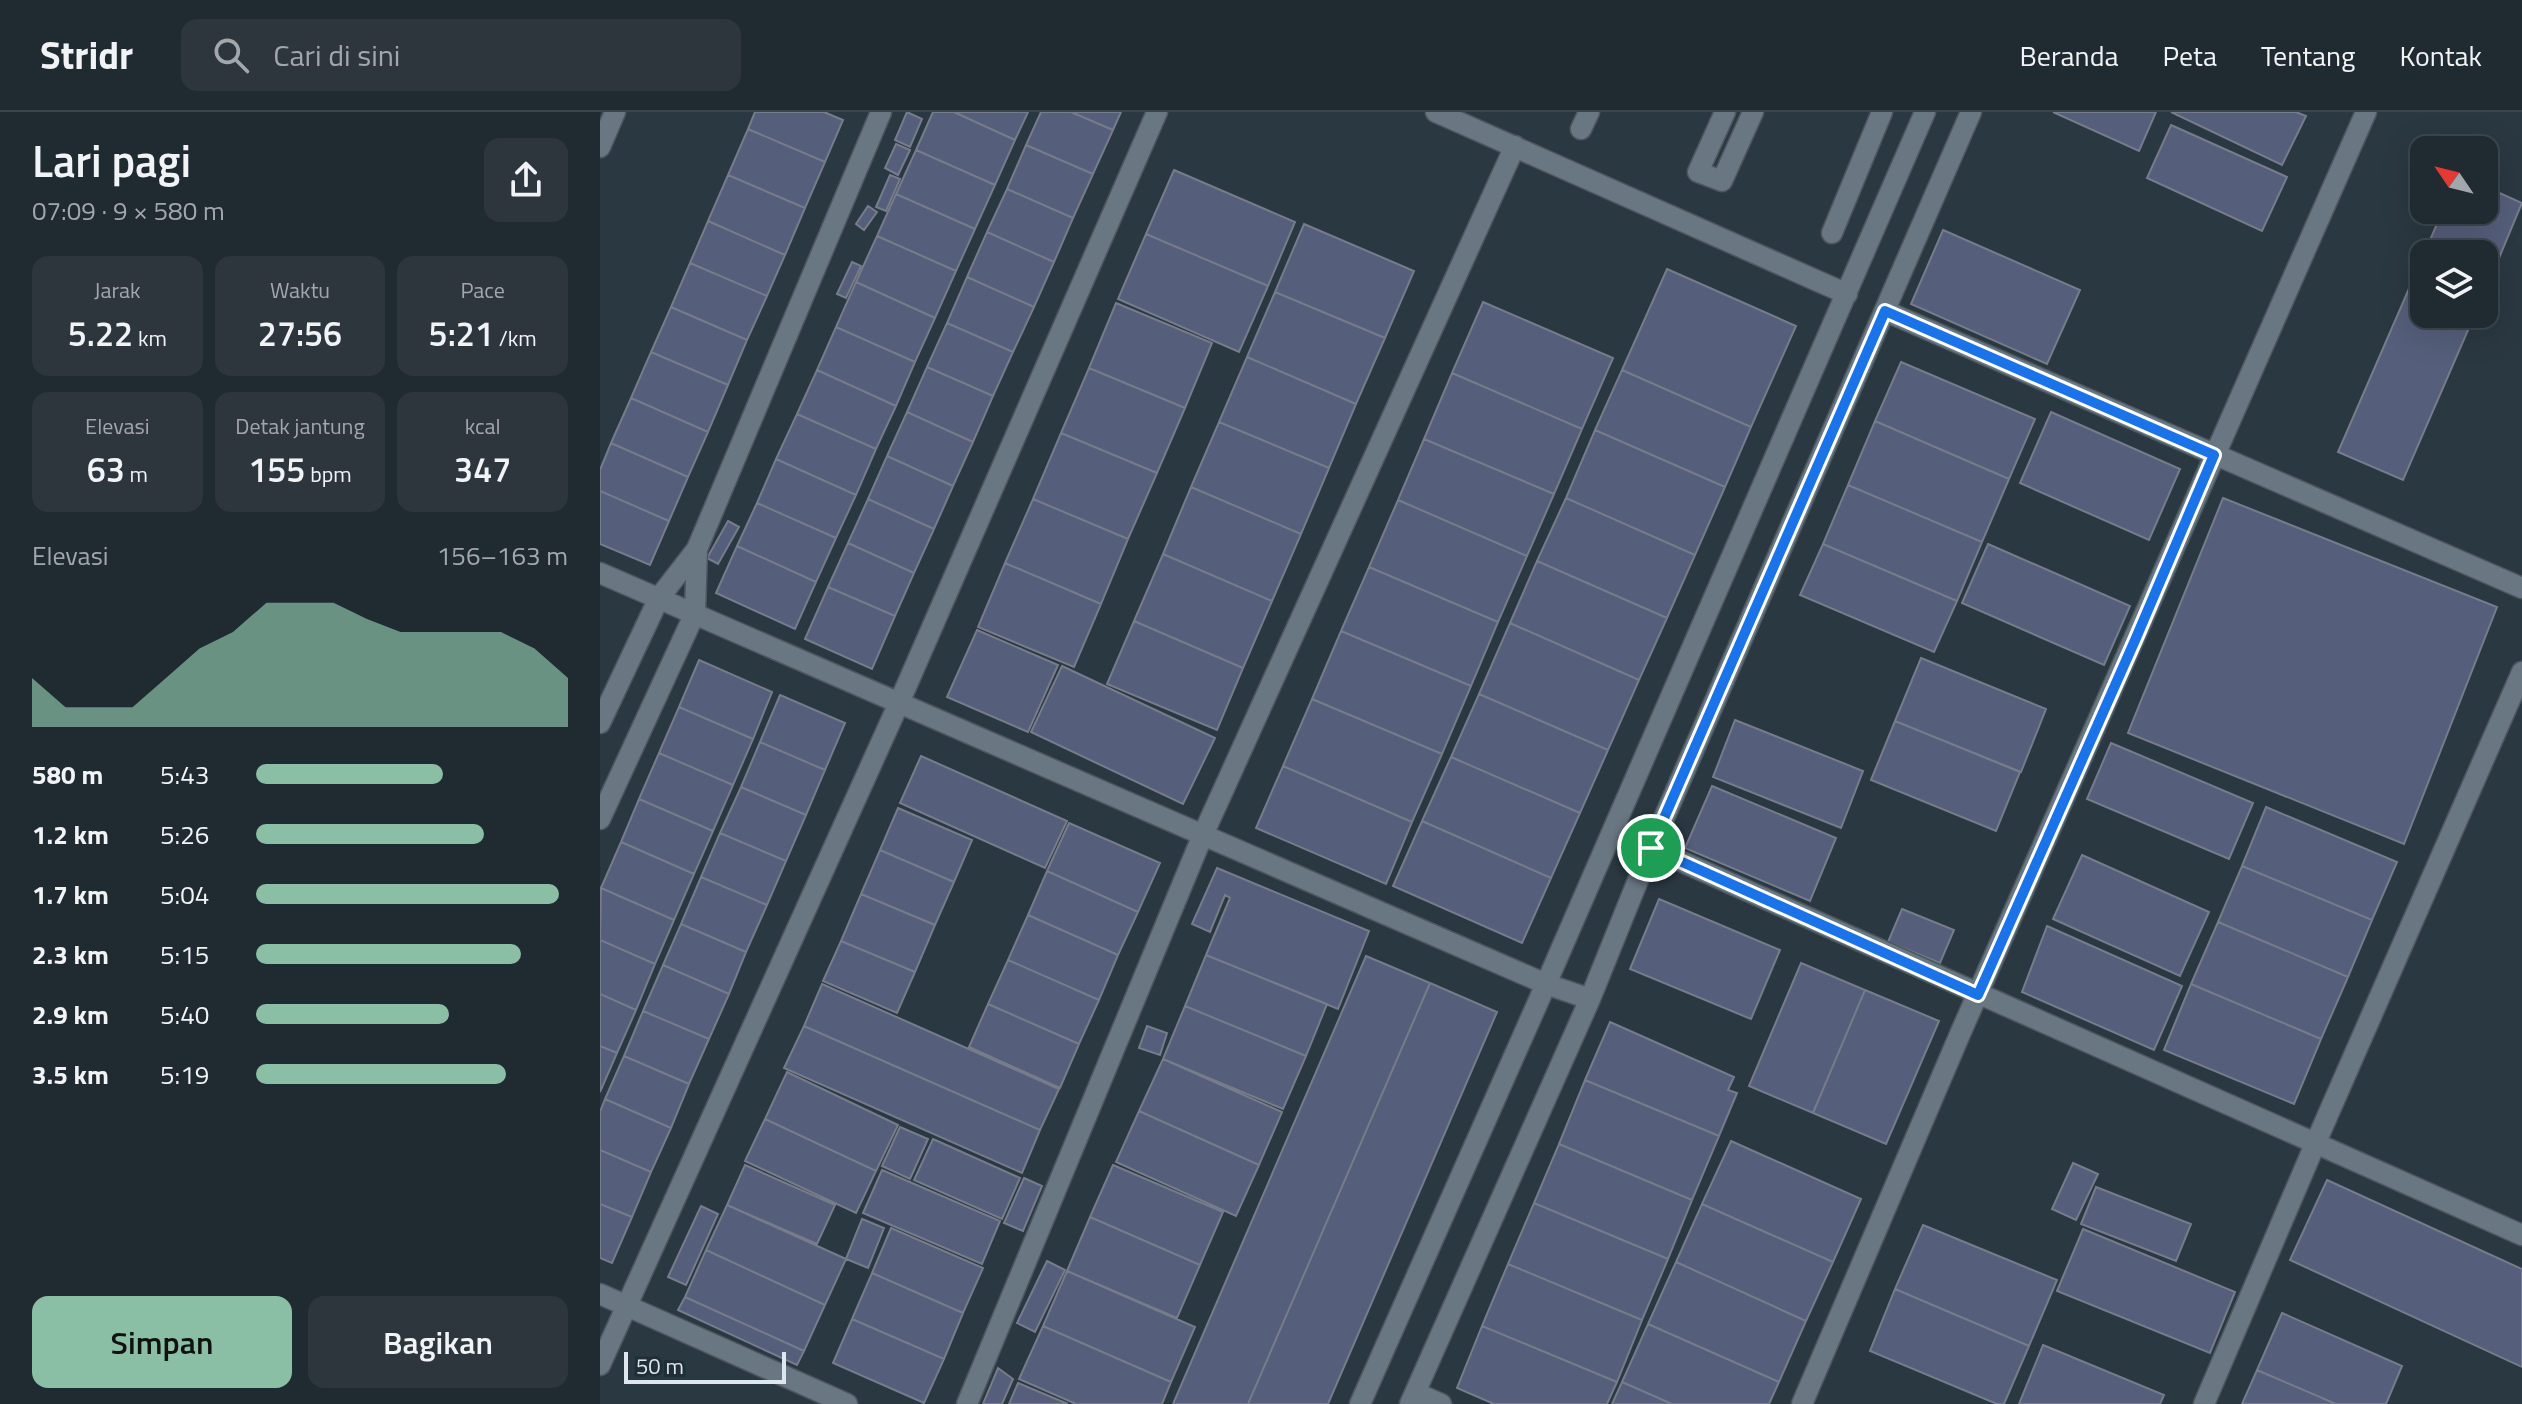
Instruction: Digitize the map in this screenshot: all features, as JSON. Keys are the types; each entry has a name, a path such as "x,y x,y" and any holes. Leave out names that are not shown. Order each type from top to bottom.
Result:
{"street":[{"path":"600,147 615,112"},
{"path":"600,723 659,598 697,549 881,112"},
{"path":"600,1365 899,703 1157,112"},
{"path":"1436,112 1847,294"},
{"path":"1725,112 1698,172 1722,181 1753,112"},
{"path":"1832,233 1882,112"},
{"path":"1360,1404 1925,112"},
{"path":"1441,1404 1413,1398 1590,999 1651,848 1971,112"},
{"path":"1802,1404 2366,112"},
{"path":"967,1404 1202,837 1515,146"},
{"path":"1885,311 2522,588"},
{"path":"600,819 695,613 697,549"},
{"path":"600,573 1202,837 1546,984 1590,999"},
{"path":"2204,1404 2522,672"},
{"path":"1651,848 2522,1235"},
{"path":"600,1294 847,1404"}],"building":[{"path":"755,112 824,112 843,120 825,162 748,129"},
{"path":"907,112 922,119 910,147 895,140"},
{"path":"933,112 954,112 1015,140 995,185 916,150"},
{"path":"954,112 1028,112 1015,140"},
{"path":"1041,112 1071,112 1113,130 1093,174 1026,145"},
{"path":"1071,112 1121,112 1113,130"},
{"path":"2053,112 2156,112 2139,151"},
{"path":"2171,112 2296,112 2306,116 2282,165"},
{"path":"2171,125 2287,177 2262,231 2147,178"},
{"path":"748,129 825,162 805,208 728,175"},
{"path":"896,144 910,150 898,175 885,168"},
{"path":"1026,145 1093,174 1073,218 1007,189"},
{"path":"916,150 995,185 975,229 896,194"},
{"path":"1174,170 1295,222 1268,286 1146,234"},
{"path":"728,175 805,208 785,255 708,221"},
{"path":"890,175 900,179 886,211 876,207"},
{"path":"1007,189 1073,218 1054,262 987,232"},
{"path":"2498,192 2522,203 2498,260 2498,240 2430,240 2437,224 2498,224"},
{"path":"896,194 975,229 956,271 877,236"},
{"path":"868,206 877,212 864,230 856,224"},
{"path":"708,221 785,255 767,296 690,263"},
{"path":"1304,224 1414,271 1385,338 1275,292"},
{"path":"1943,230 2080,290 2047,364 1911,304"},
{"path":"987,232 1054,262 1034,307 967,277"},
{"path":"1146,234 1268,286 1239,352 1118,299"},
{"path":"877,236 956,271 935,318 856,282"},
{"path":"852,262 861,266 846,298 837,294"},
{"path":"690,263 767,296 747,340 671,307"},
{"path":"1667,269 1796,326 1751,427 1622,370"},
{"path":"967,277 1034,307 1013,352 947,323"},
{"path":"856,282 935,318 915,362 836,327"},
{"path":"2410,286 2410,328 2469,328 2403,480 2338,452"},
{"path":"1275,292 1385,338 1356,404 1247,357"},
{"path":"1483,302 1613,358 1582,429 1452,373"},
{"path":"1116,303 1212,343 1185,408 1089,368"},
{"path":"671,307 747,340 728,385 651,352"},
{"path":"947,323 1013,352 993,396 927,367"},
{"path":"836,327 915,362 896,406 817,370"},
{"path":"651,352 728,385 708,432 631,398"},
{"path":"1247,357 1356,404 1329,468 1219,422"},
{"path":"1901,362 2035,419 2009,479 1875,421"},
{"path":"927,367 993,396 973,442 907,412"},
{"path":"1089,368 1185,408 1157,473 1061,433"},
{"path":"817,370 896,406 876,449 797,414"},
{"path":"1622,370 1751,427 1725,487 1595,430"},
{"path":"1452,373 1582,429 1554,494 1424,439"},
{"path":"631,398 708,432 688,477 611,443"},
{"path":"907,412 973,442 953,486 887,456"},
{"path":"2051,412 2180,469 2149,540 2020,483"},
{"path":"797,414 876,449 856,495 776,459"},
{"path":"1875,421 2009,479 1982,542 1848,485"},
{"path":"1219,422 1329,468 1301,534 1191,487"},
{"path":"1595,430 1725,487 1695,555 1566,498"},
{"path":"1061,433 1157,473 1128,539 1033,499"},
{"path":"1424,439 1554,494 1527,556 1398,500"},
{"path":"611,443 688,477 669,521 600,491 600,470"},
{"path":"887,456 953,486 934,529 868,499"},
{"path":"776,459 856,495 836,538 757,503"},
{"path":"1848,485 1982,542 1957,601 1823,544"},
{"path":"1191,487 1301,534 1272,601 1163,554"},
{"path":"600,491 669,521 650,565 600,544"},
{"path":"1566,498 1695,555 1667,618 1537,561"},
{"path":"2223,498 2497,607 2404,844 2128,733"},
{"path":"868,499 934,529 914,573 848,543"},
{"path":"1033,499 1128,539 1101,604 1005,563"},
{"path":"1398,500 1527,556 1498,622 1369,567"},
{"path":"757,503 836,538 816,582 737,546"},
{"path":"728,521 739,527 718,564 707,558"},
{"path":"848,543 914,573 895,616 828,587"},
{"path":"1823,544 1957,601 1934,652 1800,595"},
{"path":"1988,544 2130,606 2104,665 1962,603"},
{"path":"737,546 816,582 795,629 716,593"},
{"path":"1163,554 1272,601 1243,668 1134,621"},
{"path":"1537,561 1667,618 1639,680 1510,623"},
{"path":"1005,563 1101,604 1074,667 978,627"},
{"path":"1369,567 1498,622 1471,686 1341,631"},
{"path":"828,587 895,616 872,669 805,639"},
{"path":"1134,621 1243,668 1217,730 1107,684"},
{"path":"1510,623 1639,680 1608,750 1479,694"},
{"path":"977,630 1058,665 1028,732 947,697"},
{"path":"1341,631 1471,686 1442,754 1312,699"},
{"path":"1921,658 2046,709 2021,772 1895,721"},
{"path":"699,660 772,692 753,739 679,707"},
{"path":"1062,666 1215,738 1183,804 1031,732"},
{"path":"1479,694 1608,750 1580,813 1451,757"},
{"path":"780,695 845,723 825,770 760,742"},
{"path":"1312,699 1442,754 1412,822 1283,766"},
{"path":"679,707 753,739 733,785 659,753"},
{"path":"1735,720 1863,771 1841,828 1713,777"},
{"path":"1895,721 2020,772 1996,831 1871,780"},
{"path":"760,742 825,770 806,815 741,787"},
{"path":"2111,743 2253,803 2229,859 2087,799"},
{"path":"659,753 733,785 713,831 639,799"},
{"path":"921,756 1067,821 1045,868 900,803"},
{"path":"1451,757 1580,813 1551,878 1422,821"},
{"path":"1283,766 1412,822 1386,884 1256,828"},
{"path":"1712,786 1836,838 1810,901 1685,848"},
{"path":"741,787 806,815 786,861 720,833"},
{"path":"639,799 713,831 694,874 621,842"},
{"path":"2266,807 2397,862 2372,920 2242,866"},
{"path":"898,808 972,840 954,882 880,850"},
{"path":"1422,821 1551,878 1522,943 1393,886"},
{"path":"1069,823 1160,863 1138,912 1047,871"},
{"path":"720,833 786,861 767,905 701,877"},
{"path":"621,842 694,874 674,920 601,888"},
{"path":"880,850 954,882 935,925 861,894"},
{"path":"2082,855 2209,912 2180,976 2053,919"},
{"path":"2242,866 2372,920 2348,977 2218,922"},
{"path":"1217,868 1369,931 1338,1009 1206,955 1230,898 1225,895 1210,932 1192,924"},
{"path":"1047,871 1138,912 1118,955 1028,915"},
{"path":"701,877 767,905 746,952 681,924"},
{"path":"601,888 674,920 655,964 600,940"},
{"path":"861,894 935,925 915,972 841,941"},
{"path":"1659,899 1780,950 1751,1019 1630,969"},
{"path":"1902,909 1954,930 1940,963 1888,942"},
{"path":"1028,915 1118,955 1099,1000 1008,960"},
{"path":"2218,922 2348,977 2321,1039 2191,984"},
{"path":"681,924 746,952 729,994 663,965"},
{"path":"2047,926 2182,986 2154,1050 2022,992"},
{"path":"600,940 655,964 636,1010 600,994"},
{"path":"841,941 915,972 897,1013 823,981"},
{"path":"1206,955 1327,1004 1306,1056 1185,1006"},
{"path":"1366,956 1430,983 1248,1404 1173,1404"},
{"path":"1008,960 1099,1000 1079,1044 988,1004"},
{"path":"1801,963 1865,990 1813,1113 1749,1086"},
{"path":"663,965 729,994 709,1039 643,1011"},
{"path":"1430,983 1497,1012 1328,1404 1248,1404"},
{"path":"822,984 1059,1089 1040,1130 804,1026"},
{"path":"2191,984 2321,1039 2294,1104 2164,1050"},
{"path":"1865,990 1939,1021 1886,1144 1813,1113"},
{"path":"600,994 636,1010 617,1053 600,1046"},
{"path":"988,1004 1079,1044 1060,1088 969,1047"},
{"path":"1185,1006 1306,1056 1283,1109 1163,1059"},
{"path":"643,1011 709,1039 689,1084 624,1056"},
{"path":"1610,1022 1734,1077 1728,1090 1737,1093 1719,1136 1585,1080"},
{"path":"804,1026 1040,1130 1022,1173 784,1068"},
{"path":"1147,1026 1167,1033 1160,1055 1139,1048"},
{"path":"600,1046 617,1053 600,1092"},
{"path":"624,1056 689,1084 671,1128 605,1099"},
{"path":"1163,1059 1282,1112 1259,1165 1139,1111"},
{"path":"787,1072 898,1125 876,1171 765,1119"},
{"path":"1585,1080 1719,1136 1692,1200 1559,1144"},
{"path":"605,1099 671,1128 651,1172 600,1150 600,1112"},
{"path":"1139,1111 1259,1165 1236,1216 1116,1162"},
{"path":"765,1119 876,1171 856,1213 745,1161"},
{"path":"900,1127 928,1139 910,1179 882,1166"},
{"path":"933,1139 1020,1178 1002,1219 914,1180"},
{"path":"1731,1141 1861,1199 1833,1262 1702,1204"},
{"path":"1559,1144 1692,1200 1668,1259 1534,1203"},
{"path":"600,1150 651,1172 632,1217 600,1204"},
{"path":"2073,1163 2098,1174 2076,1220 2052,1209"},
{"path":"745,1165 835,1205 817,1244 727,1205"},
{"path":"1113,1165 1223,1212 1200,1265 1090,1217"},
{"path":"882,1170 1000,1221 982,1264 863,1213"},
{"path":"1024,1178 1042,1186 1023,1231 1004,1223"},
{"path":"2327,1180 2522,1269 2522,1367 2290,1260"},
{"path":"2096,1187 2191,1224 2176,1261 2081,1224"},
{"path":"1534,1203 1668,1259 1642,1320 1508,1264"},
{"path":"600,1204 632,1217 612,1263 600,1258"},
{"path":"1702,1204 1833,1262 1806,1321 1676,1262"},
{"path":"727,1205 846,1259 825,1305 706,1250"},
{"path":"701,1206 718,1214 686,1285 668,1277"},
{"path":"1090,1217 1200,1265 1177,1318 1067,1271"},
{"path":"862,1219 884,1228 868,1268 846,1259"},
{"path":"1923,1225 2057,1280 2029,1346 1895,1289"},
{"path":"891,1228 983,1268 963,1313 872,1273"},
{"path":"2083,1229 2235,1292 2210,1353 2057,1291"},
{"path":"706,1250 825,1305 804,1351 685,1297"},
{"path":"1047,1261 1065,1270 1035,1332 1017,1323"},
{"path":"1676,1262 1806,1321 1779,1382 1648,1324"},
{"path":"1508,1264 1642,1320 1617,1382 1482,1326"},
{"path":"1067,1271 1195,1327 1171,1382 1043,1326"},
{"path":"872,1273 963,1313 944,1359 852,1319"},
{"path":"1895,1289 2029,1346 2004,1404 1997,1404 1870,1351"},
{"path":"685,1297 804,1351 797,1365 678,1310"},
{"path":"2282,1313 2402,1366 2386,1404 2336,1404 2257,1370"},
{"path":"852,1319 944,1359 924,1403 833,1363"},
{"path":"1648,1324 1779,1382 1769,1404 1672,1404 1622,1382"},
{"path":"1043,1326 1171,1382 1162,1404 1076,1404 1019,1379"},
{"path":"1482,1326 1617,1382 1607,1404 1494,1404 1457,1388"},
{"path":"2043,1345 2164,1395 2160,1404 2019,1404"},
{"path":"998,1368 1013,1379 1002,1404 983,1404"},
{"path":"2257,1370 2336,1404 2242,1404"},
{"path":"1622,1382 1672,1404 1612,1404"},
{"path":"1018,1383 1068,1404 1009,1404"}],"route":[{"path":"1885,311 2214,455 1978,995 1651,848 1885,311"}]}
